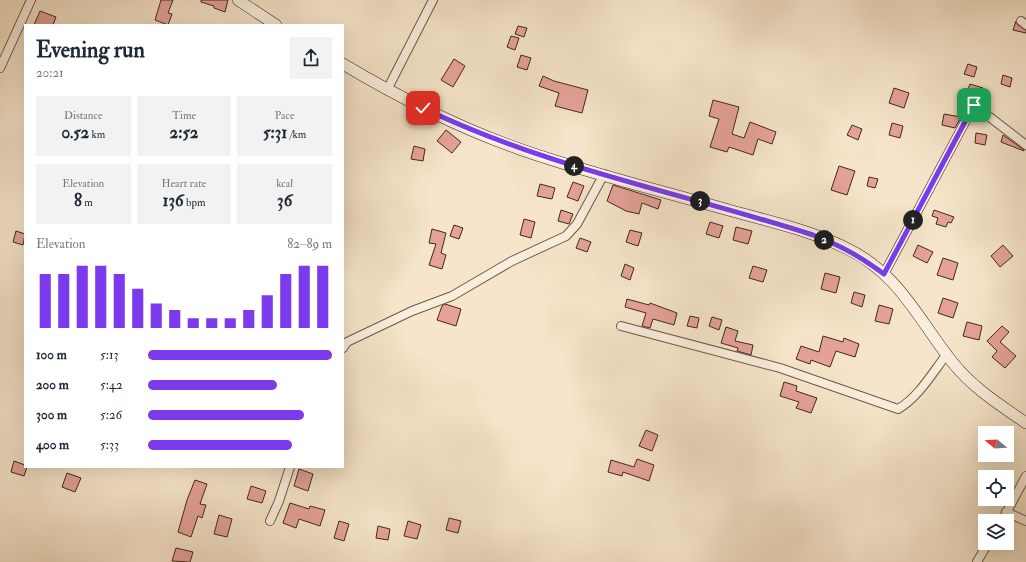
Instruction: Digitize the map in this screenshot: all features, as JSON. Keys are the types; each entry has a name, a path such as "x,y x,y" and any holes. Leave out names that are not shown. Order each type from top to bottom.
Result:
{"main road":[{"path":"238,0 274,24"},
{"path":"344,65 387,90 459,125 522,150 767,220 842,246 861,257 884,274 905,296 947,354 970,381 988,398 1026,423"}],"street":[{"path":"0,68 31,0"},
{"path":"387,90 434,0"},
{"path":"884,274 974,105 1026,145"},
{"path":"344,346 347,342 412,311 452,296 512,261 566,236 577,224 604,174"},
{"path":"621,326 780,368 898,409 905,405 915,394 947,354"},
{"path":"270,521 279,501 290,468"},
{"path":"1026,476 1006,512 1026,521"},
{"path":"977,562 984,550"}],"building":[{"path":"161,0 173,0 168,13 172,14 168,24 155,20"},
{"path":"201,0 228,0 225,12 214,8 214,6 201,2"},
{"path":"40,11 56,17 53,24 34,24"},
{"path":"1016,21 1018,25 1026,30 1026,33 1013,30"},
{"path":"518,26 527,28 524,37 515,34"},
{"path":"511,36 519,38 515,50 507,47"},
{"path":"521,55 531,58 527,70 517,67"},
{"path":"454,59 465,66 453,87 441,80"},
{"path":"968,64 977,67 974,77 964,74"},
{"path":"1003,75 1012,78 1010,87 1001,84"},
{"path":"543,76 554,81 588,90 582,113 555,106 559,93 539,86"},
{"path":"970,84 983,88 979,102 965,98"},
{"path":"894,88 909,93 904,108 889,103"},
{"path":"713,100 739,107 732,134 744,138 750,122 776,132 772,144 758,139 753,155 729,147 727,152 710,147 719,119 709,116"},
{"path":"944,114 961,117 955,128 942,125"},
{"path":"892,123 903,126 900,138 889,135"},
{"path":"852,125 862,129 858,140 847,135"},
{"path":"446,130 461,142 452,153 437,141"},
{"path":"976,133 987,135 985,145 975,143"},
{"path":"1003,135 1024,150 1024,151 1001,142"},
{"path":"414,146 425,149 423,161 411,159"},
{"path":"839,166 855,171 847,195 831,190"},
{"path":"869,177 878,179 875,188 867,186"},
{"path":"573,182 584,186 578,201 567,197"},
{"path":"540,184 555,188 552,199 537,196"},
{"path":"613,185 661,200 658,209 642,203 639,214 626,211 607,201"},
{"path":"561,210 573,214 569,224 558,221"},
{"path":"934,210 954,217 951,223 948,222 946,227 936,224 938,218 932,216"},
{"path":"524,219 535,222 531,238 520,235"},
{"path":"710,222 723,226 719,238 706,234"},
{"path":"454,225 463,228 459,239 450,236"},
{"path":"736,227 752,231 748,244 733,240"},
{"path":"432,229 446,233 441,253 446,255 442,269 429,265 436,244 429,243"},
{"path":"630,230 642,233 638,246 626,242"},
{"path":"16,231 24,234 23,245 13,242"},
{"path":"580,238 591,242 587,252 576,248"},
{"path":"918,245 933,252 927,263 913,256"},
{"path":"1003,245 1013,256 1000,267 991,256"},
{"path":"943,258 958,263 953,280 937,275"},
{"path":"625,264 634,268 630,280 621,276"},
{"path":"753,266 767,270 763,282 749,278"},
{"path":"825,273 840,277 836,293 821,289"},
{"path":"854,292 865,295 862,307 851,303"},
{"path":"943,298 958,303 953,318 938,313"},
{"path":"627,299 649,305 650,303 677,313 674,325 653,319 650,328 642,326 646,313 625,307"},
{"path":"445,304 461,309 456,326 437,320 442,306"},
{"path":"879,305 893,309 889,324 875,321"},
{"path":"690,316 699,318 697,328 687,326"},
{"path":"712,317 722,320 719,330 709,326"},
{"path":"967,322 982,326 979,340 963,336"},
{"path":"1002,326 1009,332 1000,342 1016,356 1005,368 992,357 997,351 987,341"},
{"path":"726,327 738,331 735,341 753,345 751,355 737,351 738,348 721,343"},
{"path":"823,336 843,342 844,338 859,344 855,357 836,351 830,367 811,360 810,364 796,359 801,346 819,352"},
{"path":"784,382 797,386 796,391 817,398 811,413 796,408 799,402 780,396"},
{"path":"646,430 658,435 652,451 639,446"},
{"path":"637,459 654,465 649,481 623,472 622,476 608,472 611,460 634,467"},
{"path":"14,461 24,465 24,468 27,468 24,476 11,472"},
{"path":"299,469 313,474 308,491 294,486"},
{"path":"67,473 81,478 75,492 62,487"},
{"path":"195,480 207,484 200,504 206,505 202,518 198,516 191,537 178,532 187,500"},
{"path":"251,486 266,491 262,503 247,499"},
{"path":"290,503 309,509 310,506 325,510 320,526 299,519 296,528 283,523"},
{"path":"219,515 232,519 227,537 214,534"},
{"path":"449,518 461,521 458,533 446,530"},
{"path":"339,521 349,524 344,541 334,538"},
{"path":"408,521 421,525 417,539 404,536"},
{"path":"378,526 390,529 388,540 376,538"},
{"path":"176,548 193,552 190,562 172,561"}],"route":[{"path":"423,108 459,125 522,150 767,220 813,235 842,246 861,257 884,274 974,105"}]}
